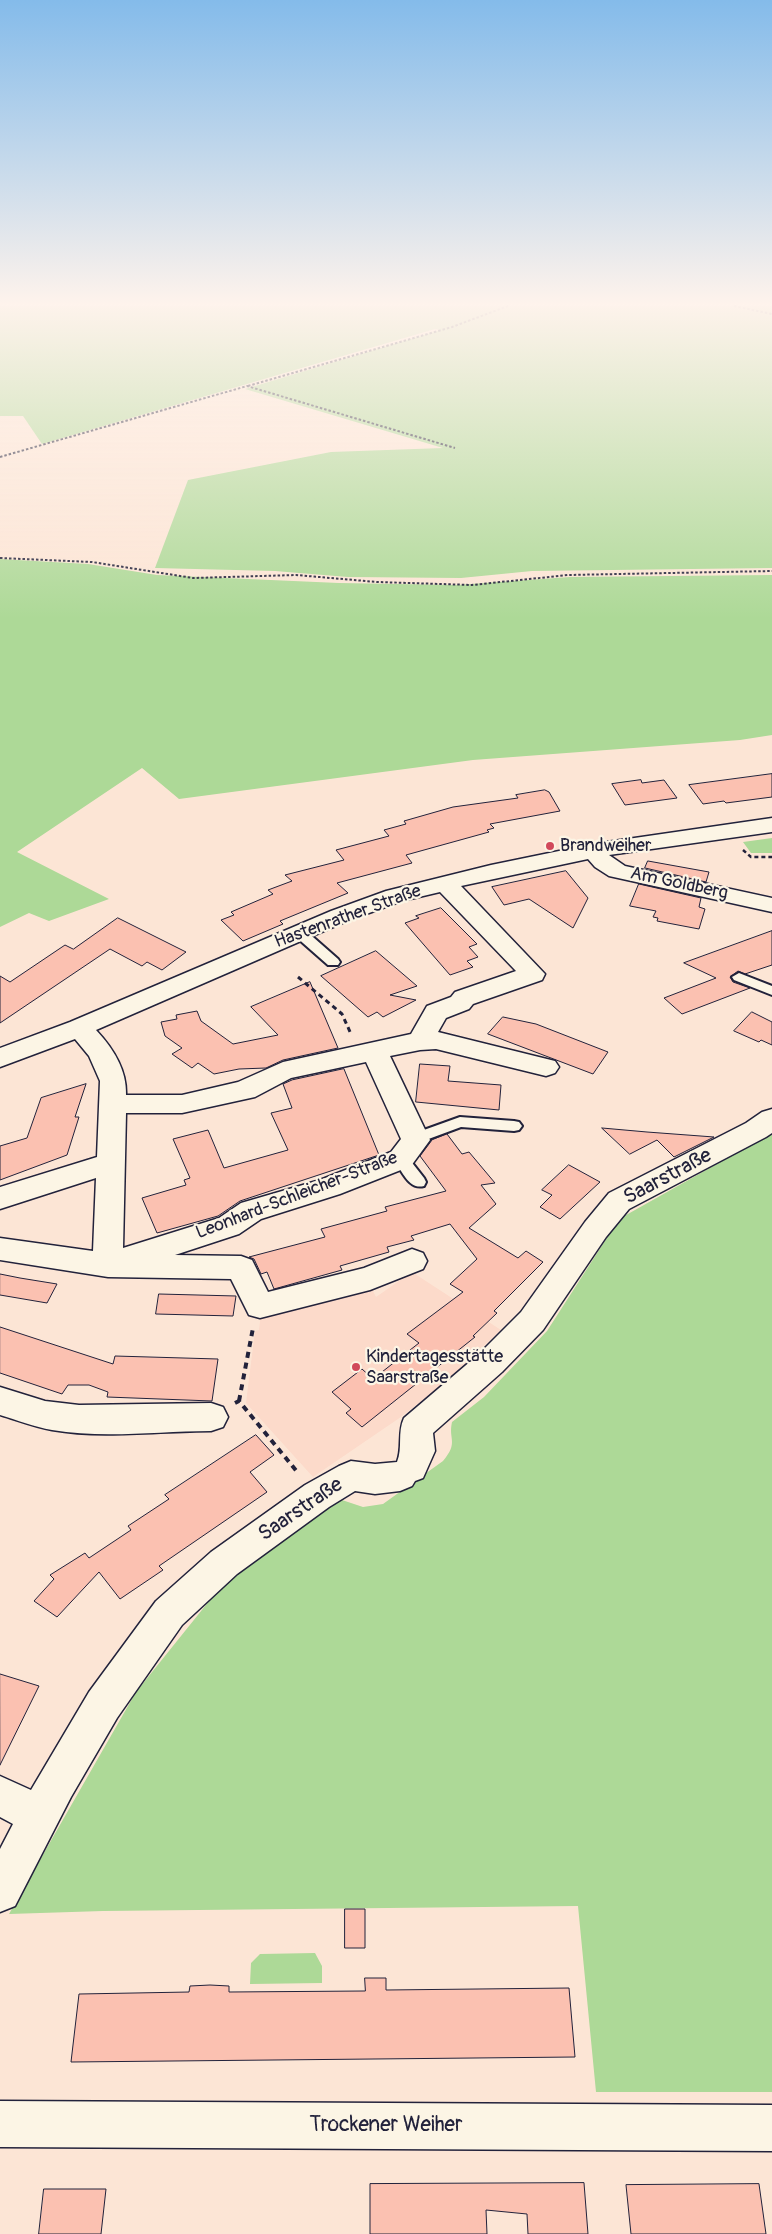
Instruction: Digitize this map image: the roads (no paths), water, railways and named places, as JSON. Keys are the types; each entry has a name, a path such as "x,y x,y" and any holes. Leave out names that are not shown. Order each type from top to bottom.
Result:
{"street":[{"name":"Hastenrather Straße","path":"0,1058 78,1028 300,933 394,896 445,882 593,851 772,825"},
{"name":"Am Goldberg","path":"593,851 603,862 618,871 772,905"},
{"path":"420,1041 436,1012 460,1003 464,998 533,974 445,882"},
{"path":"78,1028 97,1046 105,1058 113,1081 109,1164 108,1265"},
{"path":"111,1104 182,1104 245,1090 283,1071 420,1041 436,1040 546,1067"},
{"name":"Leonhard-Schleicher-Straße","path":"108,1265 229,1226 251,1211 330,1187 408,1149 367,1053"},
{"name":"Saarstraße","path":"0,1891 40,1816 104,1705 169,1613 224,1564 317,1496 351,1476 375,1480 405,1472 418,1450 416,1428 509,1346 548,1300 604,1217 619,1201 756,1130 772,1119"},
{"path":"0,1198 109,1164"},
{"path":"0,1249 108,1265 241,1268 260,1306 370,1278 412,1261"},
{"path":"0,1401 58,1417 155,1419 172,1416 211,1417"},
{"path":"0,1796 40,1816"},
{"name":"Trockener Weiher","path":"0,2124 772,2128"}],"lane":[{"path":"300,933 333,962"},
{"path":"739,977 772,992"},
{"path":"418,1182 408,1149 460,1122 514,1126"}],"place":[{"name":"Brandweiher","path":"550,846"},
{"name":"Kindertagesstätte Saarstraße","path":"356,1367"}]}
